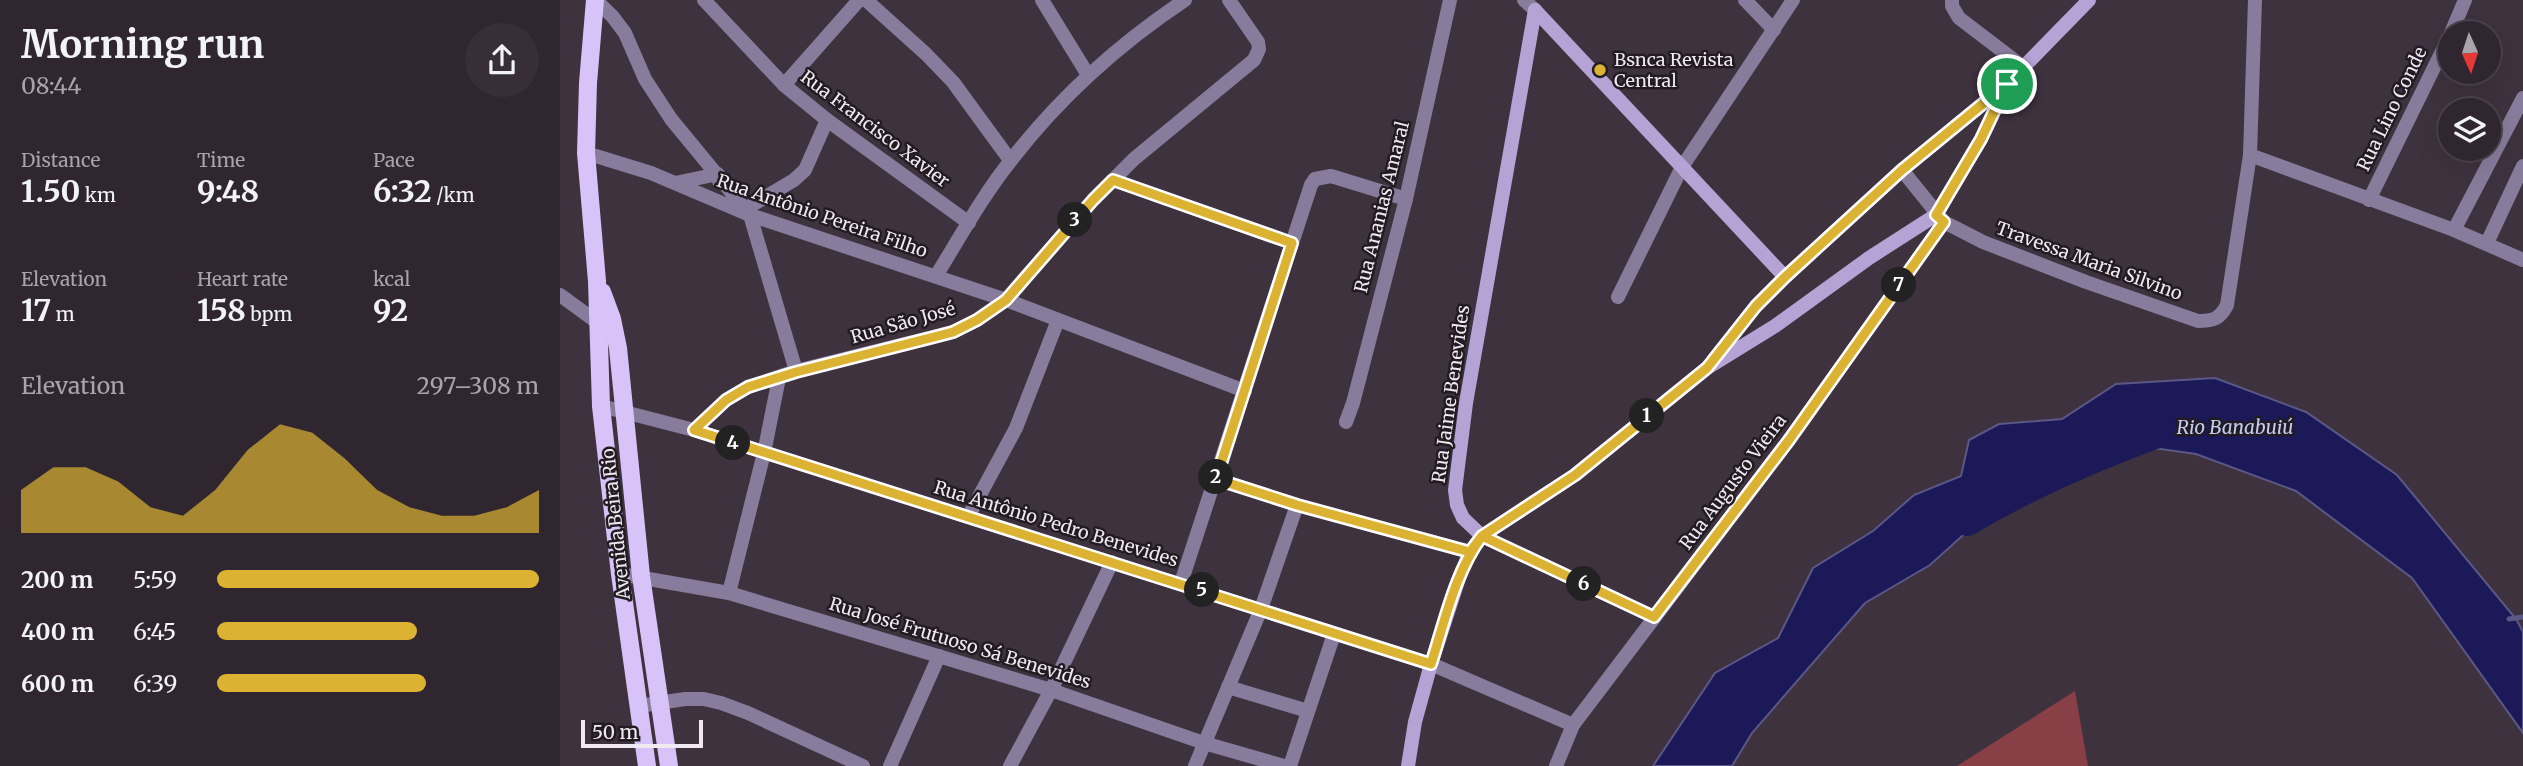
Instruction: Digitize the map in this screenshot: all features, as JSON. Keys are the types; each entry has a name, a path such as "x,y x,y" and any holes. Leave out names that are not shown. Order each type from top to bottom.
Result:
{"main road":[{"name":"Avenida Beira Rio","path":"595,0 588,83 586,153 597,281 601,407 620,574 647,766"},
{"path":"1707,368 1756,306 1785,277 1902,170 2007,84 2089,0"},
{"path":"1530,5 1785,277"},
{"name":"Rua Jaime Benevides","path":"1482,536 1463,518 1457,505 1455,490 1466,403 1530,5"},
{"path":"1408,766 1415,722 1431,664 1470,552 1482,536 1575,475 1707,368 1775,326 1869,258 1940,218 2007,84"},
{"name":"Avenida Beira Rio","path":"597,281 612,319 618,348 641,576 669,766"}],"street":[{"path":"595,0 625,33 645,79 663,108 748,212 796,372"},
{"name":"Rua Francisco Xavier","path":"704,0 784,85 827,120 969,223"},
{"path":"784,85 859,0"},
{"path":"866,0 953,82 1010,160"},
{"path":"1042,0 1088,75"},
{"path":"936,276 1010,160 1060,103 1088,75 1145,27 1185,0"},
{"name":"Rua São José","path":"694,430 736,393 748,387 953,332 977,320 1006,300 1093,200 1133,159 1254,60 1259,49 1258,42 1229,0"},
{"name":"Rua Ananias Amaral","path":"1346,422 1406,199 1450,0"},
{"path":"1745,0 1774,30"},
{"path":"1618,297 1682,167 1793,0"},
{"path":"1952,0 1952,6 1959,18 2022,66"},
{"path":"2255,0 2250,155 2455,230 2523,260"},
{"name":"Rua Lino Conde","path":"2456,21 2465,0"},
{"name":"Rua Lino Conde","path":"2369,200 2438,59"},
{"path":"2455,230 2523,99"},
{"path":"748,212 805,170 827,120"},
{"name":"Rua Antônio Pereira Filho","path":"586,153 675,183 722,203 1006,300"},
{"name":"Travessa Maria Silvino","path":"1940,218 2016,256 2198,321 2217,319 2227,305 2250,155"},
{"path":"2487,243 2523,166"},
{"path":"1902,170 1940,218"},
{"path":"675,183 718,174"},
{"path":"718,174 722,203"},
{"path":"1181,583 1311,185 1315,179 1331,176 1406,199"},
{"path":"1113,180 1292,243"},
{"name":"Rua Augusto Vieira","path":"1556,766 1573,725 1789,440 1940,218"},
{"path":"560,295 597,321"},
{"path":"1006,300 1245,391"},
{"path":"968,517 1016,428 1058,320"},
{"path":"729,593 764,453 779,378"},
{"name":"Rua Antônio Pedro Benevides","path":"601,407 626,411 694,430 1431,664 1573,725"},
{"path":"1216,479 1297,505 1470,552"},
{"path":"1195,766 1261,609 1297,505"},
{"path":"1482,536 1654,617"},
{"path":"1010,766 1051,691 1112,562"},
{"name":"Rua José Frutuoso Sá Benevides","path":"620,574 729,593 939,656 1284,766"},
{"path":"1290,766 1334,634"},
{"path":"890,766 939,656"},
{"path":"1228,688 1308,711"},
{"path":"639,706 660,701 704,699 721,703 863,766"}],"shaded area":[{"path":"2075,691 2088,766 1957,766"}],"water":[{"name":"Rio Banabuiú","path":"2215,378 2306,412 2397,475 2516,619 2523,632 2523,733 2412,578 2296,491 2196,454 2104,441 2032,473 1930,565 1865,603 1752,733 1732,766 1653,766 1715,673 1778,638 1813,568 1873,531 1914,495 1961,476 1969,440 1999,424 2062,419 2116,384"}],"waterway":[{"name":"Rio Banabuiú","path":"1967,521 2063,471 2163,431"},
{"path":"2509,619 2523,617"}],"place":[{"name":"Bsnca Revista Central","path":"1600,70"}],"route":[{"path":"2007,84 1902,170 1785,277 1756,306 1707,368 1575,475 1482,536 1470,552 1297,505 1216,479 1292,243 1113,180 1006,300 977,320 953,332 748,387 726,400 694,430 1431,664 1459,578 1470,552 1482,536 1654,617 1789,440 1944,222 1936,215 1981,139 2007,84"}]}
